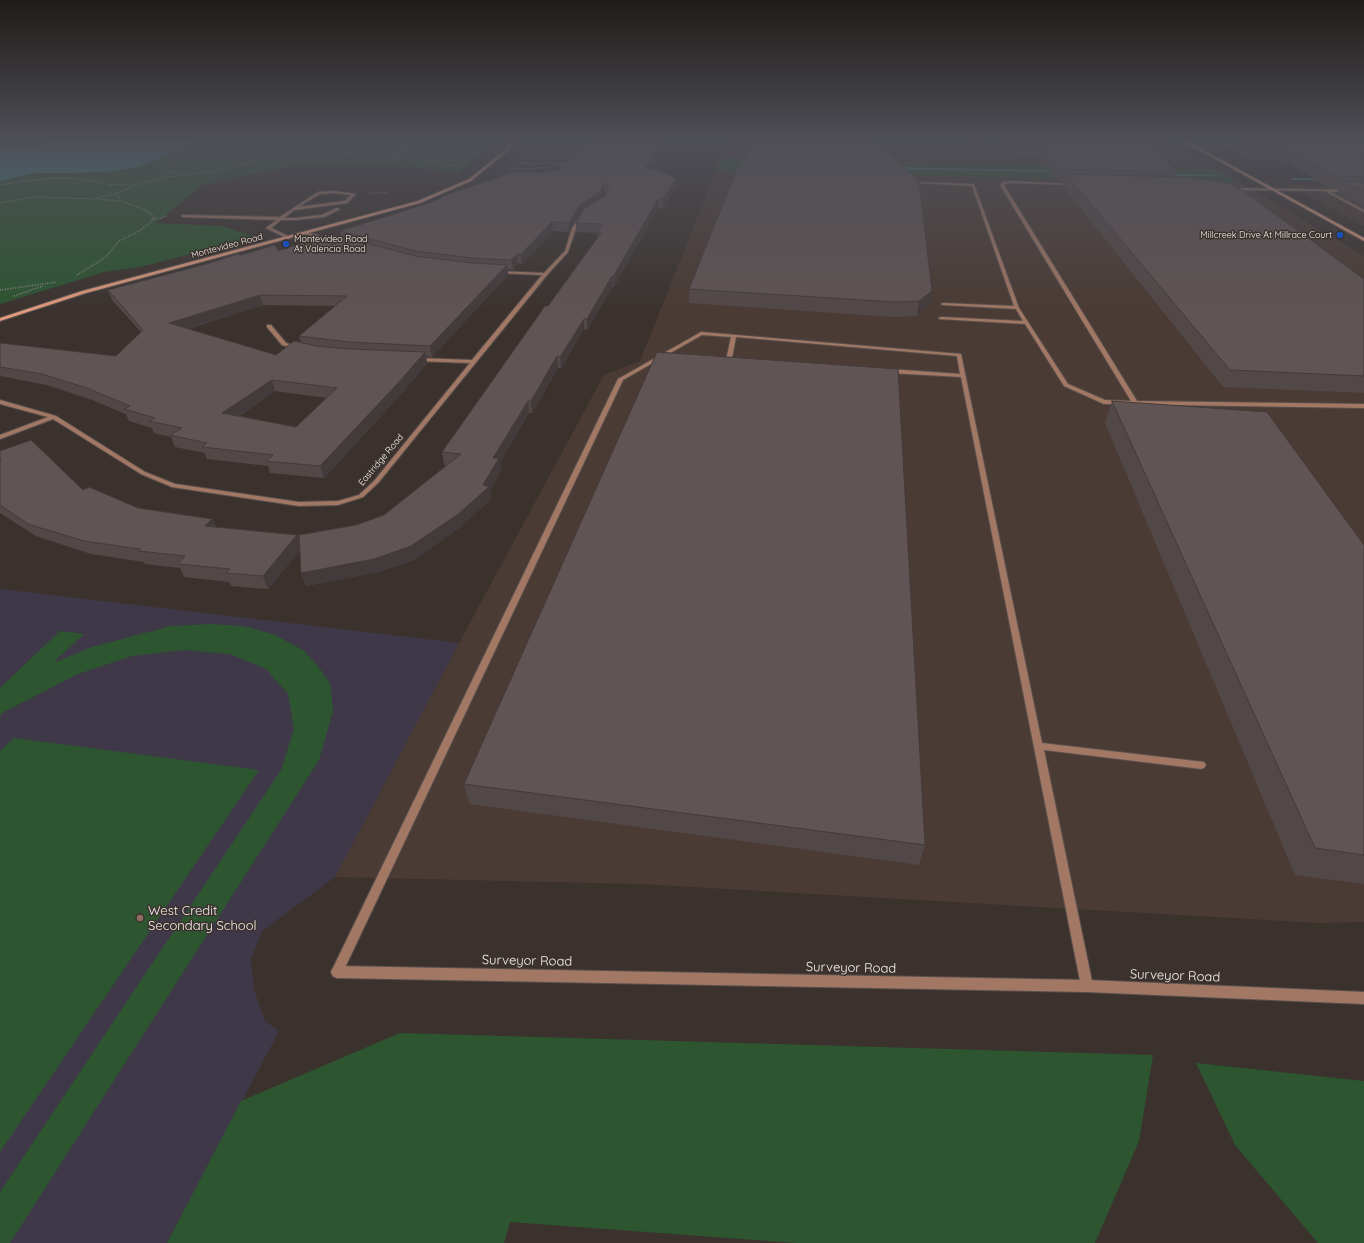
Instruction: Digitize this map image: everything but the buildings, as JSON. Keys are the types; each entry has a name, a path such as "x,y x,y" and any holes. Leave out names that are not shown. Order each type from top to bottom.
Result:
{"street":[{"path":"289,238 268,228 293,209 311,198"},
{"path":"293,209 346,202 350,198"},
{"name":"Montevideo Road","path":"0,320 84,292 305,234 419,202 428,198"},
{"path":"979,198 1017,308 1066,385 1104,402 1364,406"},
{"path":"1010,198 1135,402"},
{"path":"1287,198 1364,240"},
{"path":"1339,198 1364,211"},
{"path":"183,216 281,219 316,217 331,213 338,209"},
{"name":"Eastridge Road","path":"0,402 54,417 143,473 174,486 299,504 338,503 362,496 376,482 545,274 567,251 574,228 582,216 588,213"},
{"path":"305,234 335,241"},
{"path":"494,271 545,274"},
{"path":"943,304 1017,308"},
{"path":"941,318 1026,323"},
{"path":"269,326 284,344 305,350"},
{"name":"Surveyor Road","path":"734,336 701,333 621,379 337,972 1087,986 1364,998"},
{"path":"744,361 729,360 734,336 959,355 1087,986"},
{"path":"412,359 472,362"},
{"path":"885,371 963,376"},
{"path":"0,437 54,417"},
{"path":"1038,746 1201,765"}],"path":[{"path":"35,198 120,201 148,210 154,217 150,223 139,231 119,241 106,257 95,266 72,278"},
{"path":"0,203 35,198"},
{"path":"92,199 97,198"},
{"path":"0,290 58,282"}],"shaded area":[{"path":"705,198 1266,198 1364,256 1364,922 1319,923 640,884 335,877 459,643 604,375 640,361"},
{"path":"1312,198 1364,198 1364,226"},
{"name":"West Credit Secondary School","path":"0,589 459,643 335,877 262,931 251,959 254,990 265,1021 279,1031 167,1243 0,1243"}],"green space":[{"path":"0,198 186,198 156,223 222,226 256,237 140,267 104,272 0,304"},
{"path":"212,624 243,626 273,634 303,650 317,665 330,683 333,711 319,760 10,1243 0,1243 0,1192 281,770 294,729 288,694 266,669 230,654 185,650 132,656 78,674 4,712 0,716 0,688 60,631 84,634 53,663 92,647 171,626"},
{"path":"14,738 259,770 0,1152 0,751"},
{"path":"400,1033 1153,1055 1139,1141 1095,1243 796,1243 510,1222 504,1243 167,1243 241,1101"},
{"path":"1196,1063 1364,1081 1364,1243 1318,1243 1235,1145"}],"place":[{"name":"Millcreek Drive At Millrace Court","path":"1340,235"},
{"name":"Montevideo Road At Valencia Road","path":"286,244"},
{"name":"West Credit Secondary School","path":"140,918"}]}
